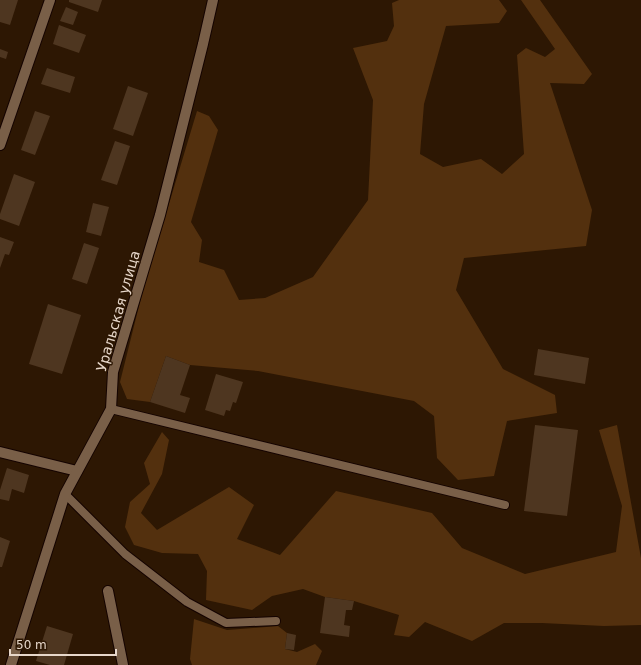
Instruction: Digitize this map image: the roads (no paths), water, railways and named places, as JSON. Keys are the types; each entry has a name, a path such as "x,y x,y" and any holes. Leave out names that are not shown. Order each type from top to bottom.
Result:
{"street":[{"path":"0,145 50,0"},
{"name":"Уральская улица","path":"11,665 65,494 111,409 113,372 160,215 204,44 213,0"},
{"path":"0,452 77,471"},
{"path":"108,591 123,665"}],"lane":[{"path":"111,409 505,505"},
{"path":"65,494 125,554 187,602 226,623 276,621"}]}
